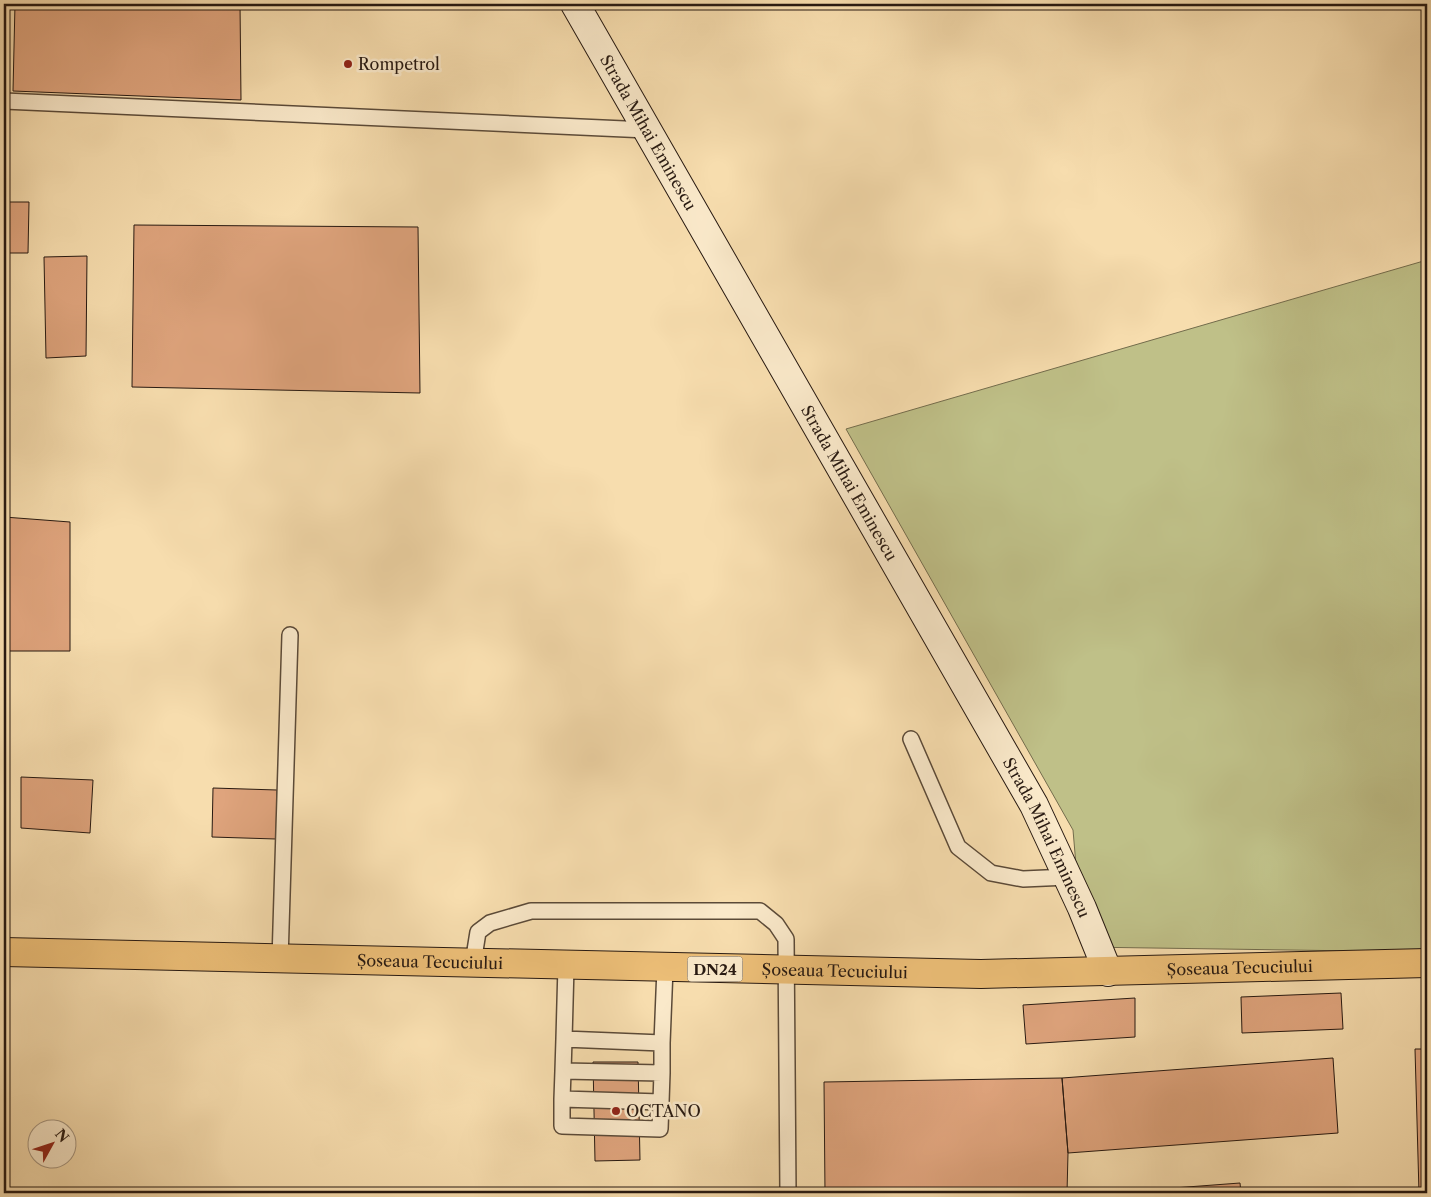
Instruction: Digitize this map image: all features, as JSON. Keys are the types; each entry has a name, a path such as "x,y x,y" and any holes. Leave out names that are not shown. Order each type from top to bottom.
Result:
{"main road":[{"name":"Strada Mihai Eminescu","path":"575,4 1034,805 1068,877 1108,972"},
{"name":"Șoseaua Tecuciului","path":"4,952 280,960 981,974 1427,963"}],"lane":[{"path":"4,101 647,130"},
{"path":"280,960 290,635"},
{"path":"911,739 958,847 991,873 1022,879 1068,877"},
{"path":"473,963 478,932 490,923 531,911 760,911 776,924 786,939 788,1193"},
{"path":"566,966 562,1126 660,1129 665,968"},
{"path":"564,1039 662,1043"},
{"path":"563,1071 662,1073"},
{"path":"562,1099 661,1102"}],"green space":[{"path":"1427,260 1427,952 1083,947 1073,830 846,429"}],"building":[{"path":"15,4 240,4 241,100 13,91"},
{"path":"4,202 29,202 28,253 4,253"},
{"path":"134,225 418,227 420,393 132,387"},
{"path":"87,256 86,356 46,358 44,257"},
{"path":"4,517 70,522 70,651 4,651"},
{"path":"21,777 93,780 90,833 21,828"},
{"path":"213,788 277,790 276,839 212,837"},
{"path":"1341,993 1343,1029 1242,1033 1241,997"},
{"path":"1135,998 1135,1037 1026,1044 1023,1005"},
{"path":"1415,1049 1427,1049 1427,1193 1419,1193"},
{"path":"1333,1058 1338,1133 1068,1153 1062,1078"},
{"name":"OCTANO","path":"593,1062 638,1062 640,1160 595,1161"},
{"path":"1062,1078 1068,1153 1067,1193 825,1193 824,1082"},
{"path":"1240,1183 1241,1193 1147,1193 1147,1190"}],"place":[{"name":"Rompetrol","path":"348,64"},
{"name":"OCTANO","path":"616,1111"}]}
